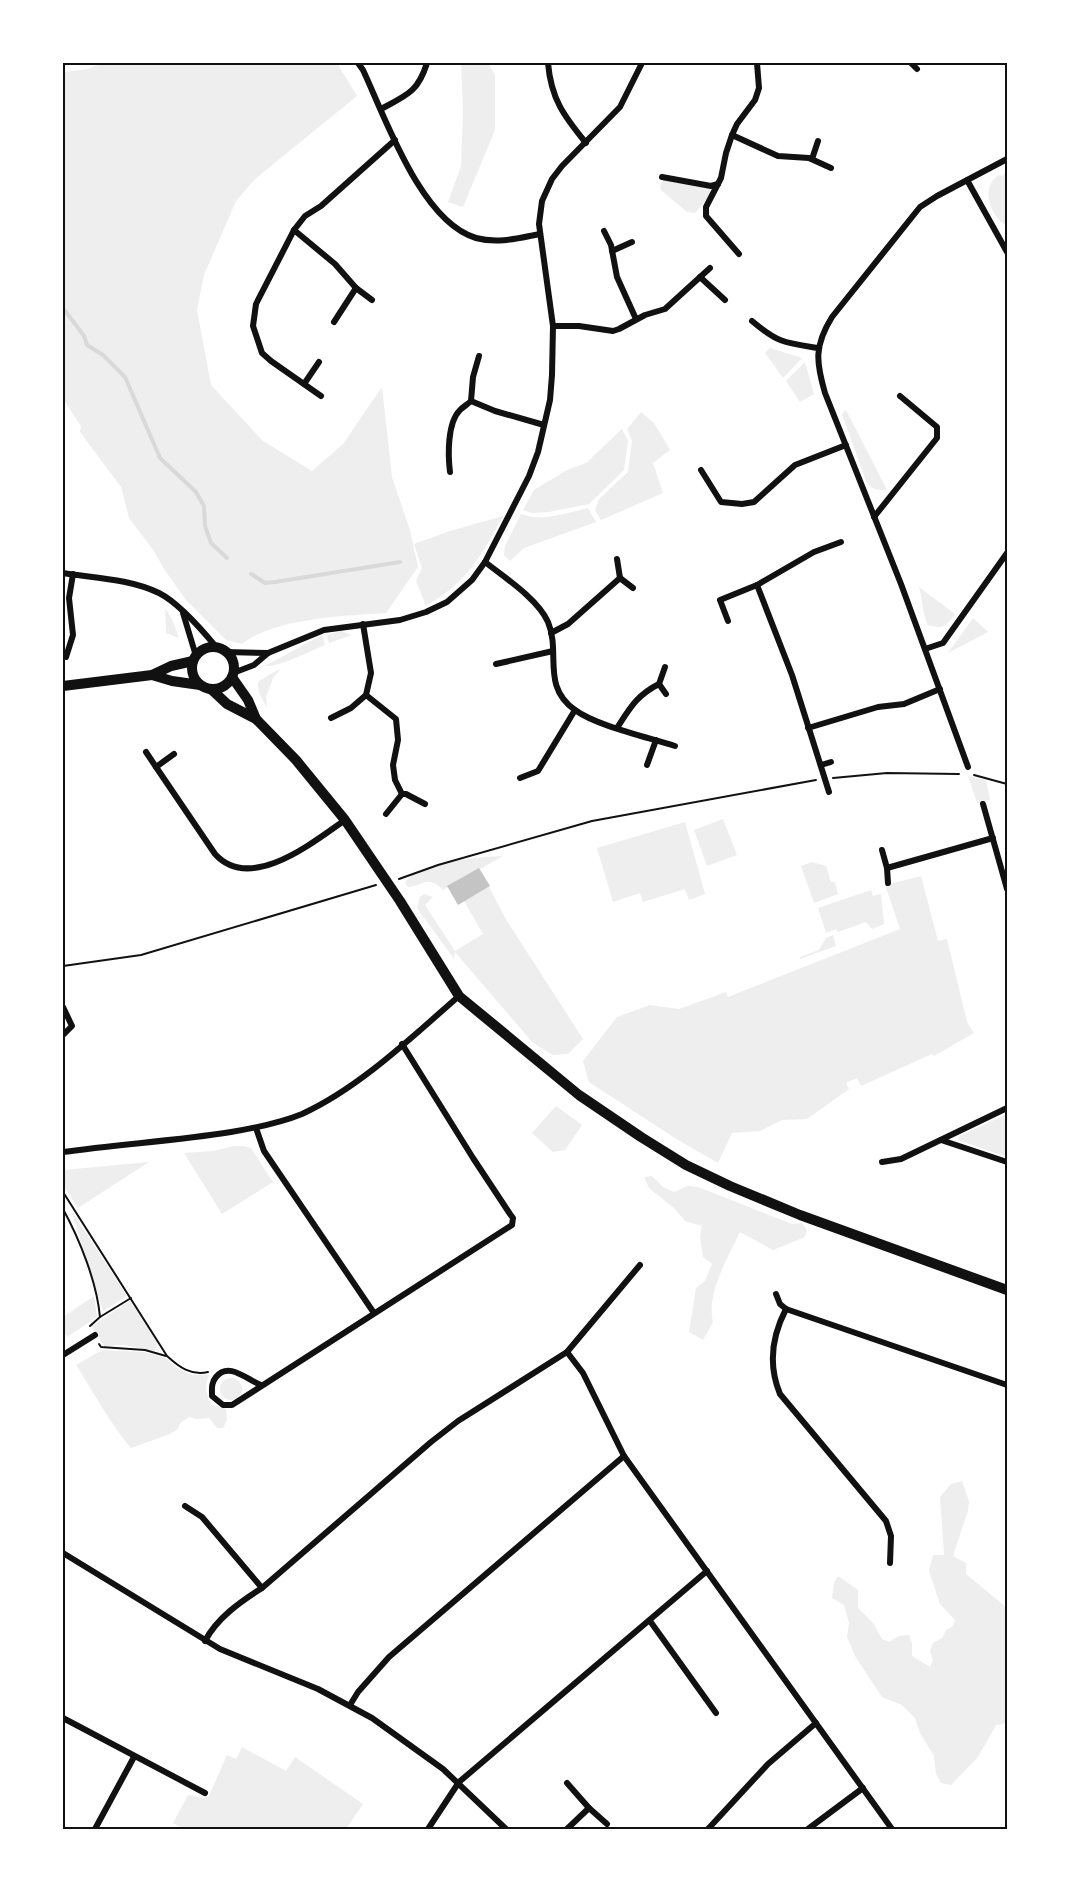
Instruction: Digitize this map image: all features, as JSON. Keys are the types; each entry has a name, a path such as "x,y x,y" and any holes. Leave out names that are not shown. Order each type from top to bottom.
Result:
{"street":[{"path":"358,63 411,174 448,221 464,234 492,241 540,234"},
{"path":"381,109 414,90 423,77 427,63"},
{"path":"548,63 551,88 565,117 586,143"},
{"path":"211,690 224,686 233,675 254,665 268,653 324,630 400,620 426,612 447,602 472,580 485,562 529,476 538,452 550,400 553,326 540,234 540,213 546,190 562,166 620,107 642,63"},
{"path":"739,254 706,216 706,207 720,181 736,124 755,100 759,88 757,63"},
{"path":"911,63 917,69"},
{"path":"732,135 778,156 812,159 831,168"},
{"path":"321,396 262,353 253,326 255,304 294,230 305,216 321,206 395,140"},
{"path":"812,159 818,141"},
{"path":"969,770 925,649 820,378 818,348 823,332 832,317 920,207 1007,159"},
{"path":"662,177 711,186 720,181"},
{"path":"968,180 1007,252"},
{"path":"294,230 335,264 356,288 372,300"},
{"path":"604,231 612,250 617,277 636,319"},
{"path":"612,250 632,242"},
{"path":"553,326 579,326 613,331 636,319 665,309 710,268"},
{"path":"700,277 724,300"},
{"path":"334,322 356,288"},
{"path":"752,321 769,335 789,344 818,348"},
{"path":"450,472 449,441 454,420 458,412 471,401 473,377 479,356"},
{"path":"304,384 319,362"},
{"path":"874,517 937,438 937,427 900,396"},
{"path":"471,401 495,411 544,425"},
{"path":"701,470 721,502 742,504 754,502 795,465 846,445"},
{"path":"728,621 720,600 757,585 814,552 841,542"},
{"path":"925,649 943,643 1007,553"},
{"path":"617,559 620,578 633,588"},
{"path":"485,562 542,611 551,633 554,679 559,693 575,710 598,722 675,746"},
{"path":"63,573 128,583 160,593 176,604 232,661 233,675 256,719"},
{"path":"66,657 74,635 69,598 73,574"},
{"path":"551,633 568,624 620,578"},
{"path":"757,585 792,675 829,792"},
{"path":"183,612 195,658 193,674 200,685"},
{"path":"331,718 351,708 366,695 371,673 363,624"},
{"path":"63,686 152,675 195,658 206,649 268,653"},
{"path":"496,664 553,651"},
{"path":"617,728 637,698 644,691 659,684 665,667"},
{"path":"152,675 200,685 211,690 227,704 256,719 296,760 345,820 459,996 579,1095 687,1165 800,1215 1007,1290"},
{"path":"659,684 666,694"},
{"path":"808,728 878,707 904,704 940,689"},
{"path":"366,695 396,719 398,740 393,765 395,780 402,794"},
{"path":"520,778 538,771 575,710"},
{"path":"647,765 656,740"},
{"path":"146,752 215,854 222,862 232,867 245,870 284,858 309,846 345,820"},
{"path":"156,767 174,754"},
{"path":"821,765 831,762"},
{"path":"402,794 424,804"},
{"path":"386,814 402,794"},
{"path":"983,804 1007,889"},
{"path":"887,868 993,838"},
{"path":"882,850 888,883"},
{"path":"63,1150 201,1137 256,1128 299,1115 332,1098 459,996"},
{"path":"63,1007 72,1026 63,1035"},
{"path":"261,1385 237,1372 228,1370 219,1373 213,1381 212,1396 223,1405 232,1406 261,1385 512,1225 513,1218 402,1044"},
{"path":"882,1162 896,1161 1007,1108"},
{"path":"256,1128 264,1151 374,1313"},
{"path":"941,1140 1007,1162"},
{"path":"205,1641 218,1622 458,1421 567,1352 640,1265"},
{"path":"776,1294 780,1304 786,1309 1007,1385"},
{"path":"786,1309 776,1327 774,1347 776,1385 784,1402 886,1521 891,1536 890,1563"},
{"path":"63,1355 95,1335"},
{"path":"567,1352 583,1373 624,1456 892,1829"},
{"path":"350,1705 358,1692 389,1657 624,1456"},
{"path":"185,1506 202,1516 261,1588"},
{"path":"63,1553 205,1641 234,1656 318,1689 350,1705 390,1731 459,1782 506,1829"},
{"path":"428,1829 459,1782 707,1571"},
{"path":"650,1621 717,1713"},
{"path":"63,1718 205,1793"},
{"path":"708,1829 768,1764 816,1723"},
{"path":"95,1829 134,1757"},
{"path":"567,1783 589,1809 607,1824"},
{"path":"807,1829 863,1788"},
{"path":"567,1829 589,1809"}],"path":[{"path":"969,770 1007,784"},
{"path":"63,966 141,955 592,821 825,778 887,773 963,774"},
{"path":"63,1192 167,1356 178,1366 195,1373 212,1370 219,1373"},
{"path":"63,1209 74,1232 96,1294 100,1317"},
{"path":"131,1298 89,1325 101,1347 145,1350 167,1356"}],"shaded area":[{"path":"103,63 337,63 357,96 255,179 236,201 204,275 197,310 211,385 263,441 312,471 343,444 382,387 392,477 410,530 418,567 386,613 330,617 291,624 256,635 242,644 226,640 186,600 129,518 121,487 80,432 81,426 63,399 63,72 88,69"},
{"path":"461,63 488,63 495,75 495,130 463,207 448,202 461,166 463,112"},
{"path":"1007,169 1007,226 992,210 989,194 993,180 999,175 1003,176"},
{"path":"664,180 710,189 711,194 695,213 687,212 661,190 660,185"},
{"path":"770,348 802,358 783,378 765,353"},
{"path":"805,362 814,394 800,402 786,381"},
{"path":"846,410 887,490 875,489 866,481 842,414"},
{"path":"641,412 654,423 670,450 653,463 663,493 601,520 595,510 599,499 628,472 632,441 627,429"},
{"path":"622,429 628,441 624,470 589,504 549,512 532,513 523,510 534,490 567,470 586,463"},
{"path":"588,508 596,522 524,548 510,561 504,555 505,546 521,514 546,517"},
{"path":"503,516 480,556 463,578 426,606 416,581 422,568 414,544"},
{"path":"919,587 955,614 946,624 941,627 928,625"},
{"path":"165,608 172,619 179,638 166,633"},
{"path":"973,618 988,632 948,653"},
{"path":"341,631 352,635 329,643 327,635"},
{"path":"322,635 325,645 287,661 265,666"},
{"path":"281,668 273,678 266,697 267,708 259,691 259,681"},
{"path":"968,776 986,780 990,800 977,803"},
{"path":"723,819 737,855 707,866 694,830"},
{"path":"685,822 705,894 689,900 685,889 643,902 640,893 613,902 597,848"},
{"path":"503,856 443,890 438,885 429,882 408,887 405,883 422,870 435,865 465,859"},
{"path":"812,862 826,866 831,882 835,882 838,894 814,903 801,866"},
{"path":"921,876 938,941 947,939 967,1022 974,1033 934,1056 932,1054 861,1086 857,1078 846,1083 849,1089 807,1119 782,1120 760,1131 732,1133 718,1163 589,1082 583,1061 617,1017 650,1005 679,1009 726,992 728,997 900,929 885,885"},
{"path":"489,887 507,921 583,1039 568,1054 553,1055 533,1043 455,952 454,959 417,908 420,897 424,894 433,897 425,905 455,951 483,934 464,901"},
{"path":"871,890 873,896 881,894 884,924 872,929 866,922 838,932 836,929 826,933 818,908"},
{"path":"833,935 836,946 800,959 800,957 819,950 826,938"},
{"path":"556,1106 582,1125 565,1150 553,1152 532,1133"},
{"path":"1007,1114 1007,1157 958,1140 959,1136"},
{"path":"234,1146 251,1148 273,1182 222,1214 184,1153 213,1151"},
{"path":"149,1162 78,1208 63,1185 63,1170"},
{"path":"652,1176 663,1187 674,1192 687,1186 698,1187 792,1224 802,1223 807,1230 805,1237 773,1250 740,1232 719,1276 713,1300 713,1322 703,1340 689,1332 696,1288 705,1281 712,1264 703,1257 700,1237 702,1226 685,1221 675,1209 649,1188 644,1177"},
{"path":"71,1210 127,1296 103,1311"},
{"path":"94,1296 97,1317 67,1337 63,1329 63,1317"},
{"path":"130,1301 157,1342 155,1351 124,1345 104,1346 92,1326"},
{"path":"102,1350 144,1352 166,1358 175,1367 192,1375 209,1375 206,1390 211,1404 226,1409 227,1420 223,1428 217,1428 209,1418 189,1417 170,1434 131,1448 76,1365"},
{"path":"231,1378 239,1381 242,1389 239,1397 231,1400 223,1397 220,1389 223,1381"},
{"path":"962,1481 969,1501 968,1511 953,1556 966,1563 966,1574 1007,1608 1007,1720 1003,1724 996,1725 978,1757 951,1785 941,1783 936,1774 934,1756 920,1733 915,1718 902,1705 882,1697 855,1656 847,1637 849,1623 844,1605 832,1598 834,1583 838,1576 858,1590 858,1608 873,1623 882,1639 889,1642 899,1636 909,1635 912,1643 912,1656 930,1667 933,1660 930,1651 933,1643 942,1638 946,1630 953,1626 955,1620 940,1604 929,1571 933,1555 944,1555 940,1497 951,1484"},
{"path":"242,1747 286,1771 295,1757 363,1804 346,1829 185,1829 173,1823 188,1795 204,1798 209,1796 227,1755 236,1759"}],"building":[{"path":"479,868 490,886 458,905 447,886"}],"waterway":[{"path":"63,308 84,336 87,345 103,355 125,377 160,458 196,492 204,506 205,526 211,543 227,558"},
{"path":"251,574 265,583 400,562"}]}
